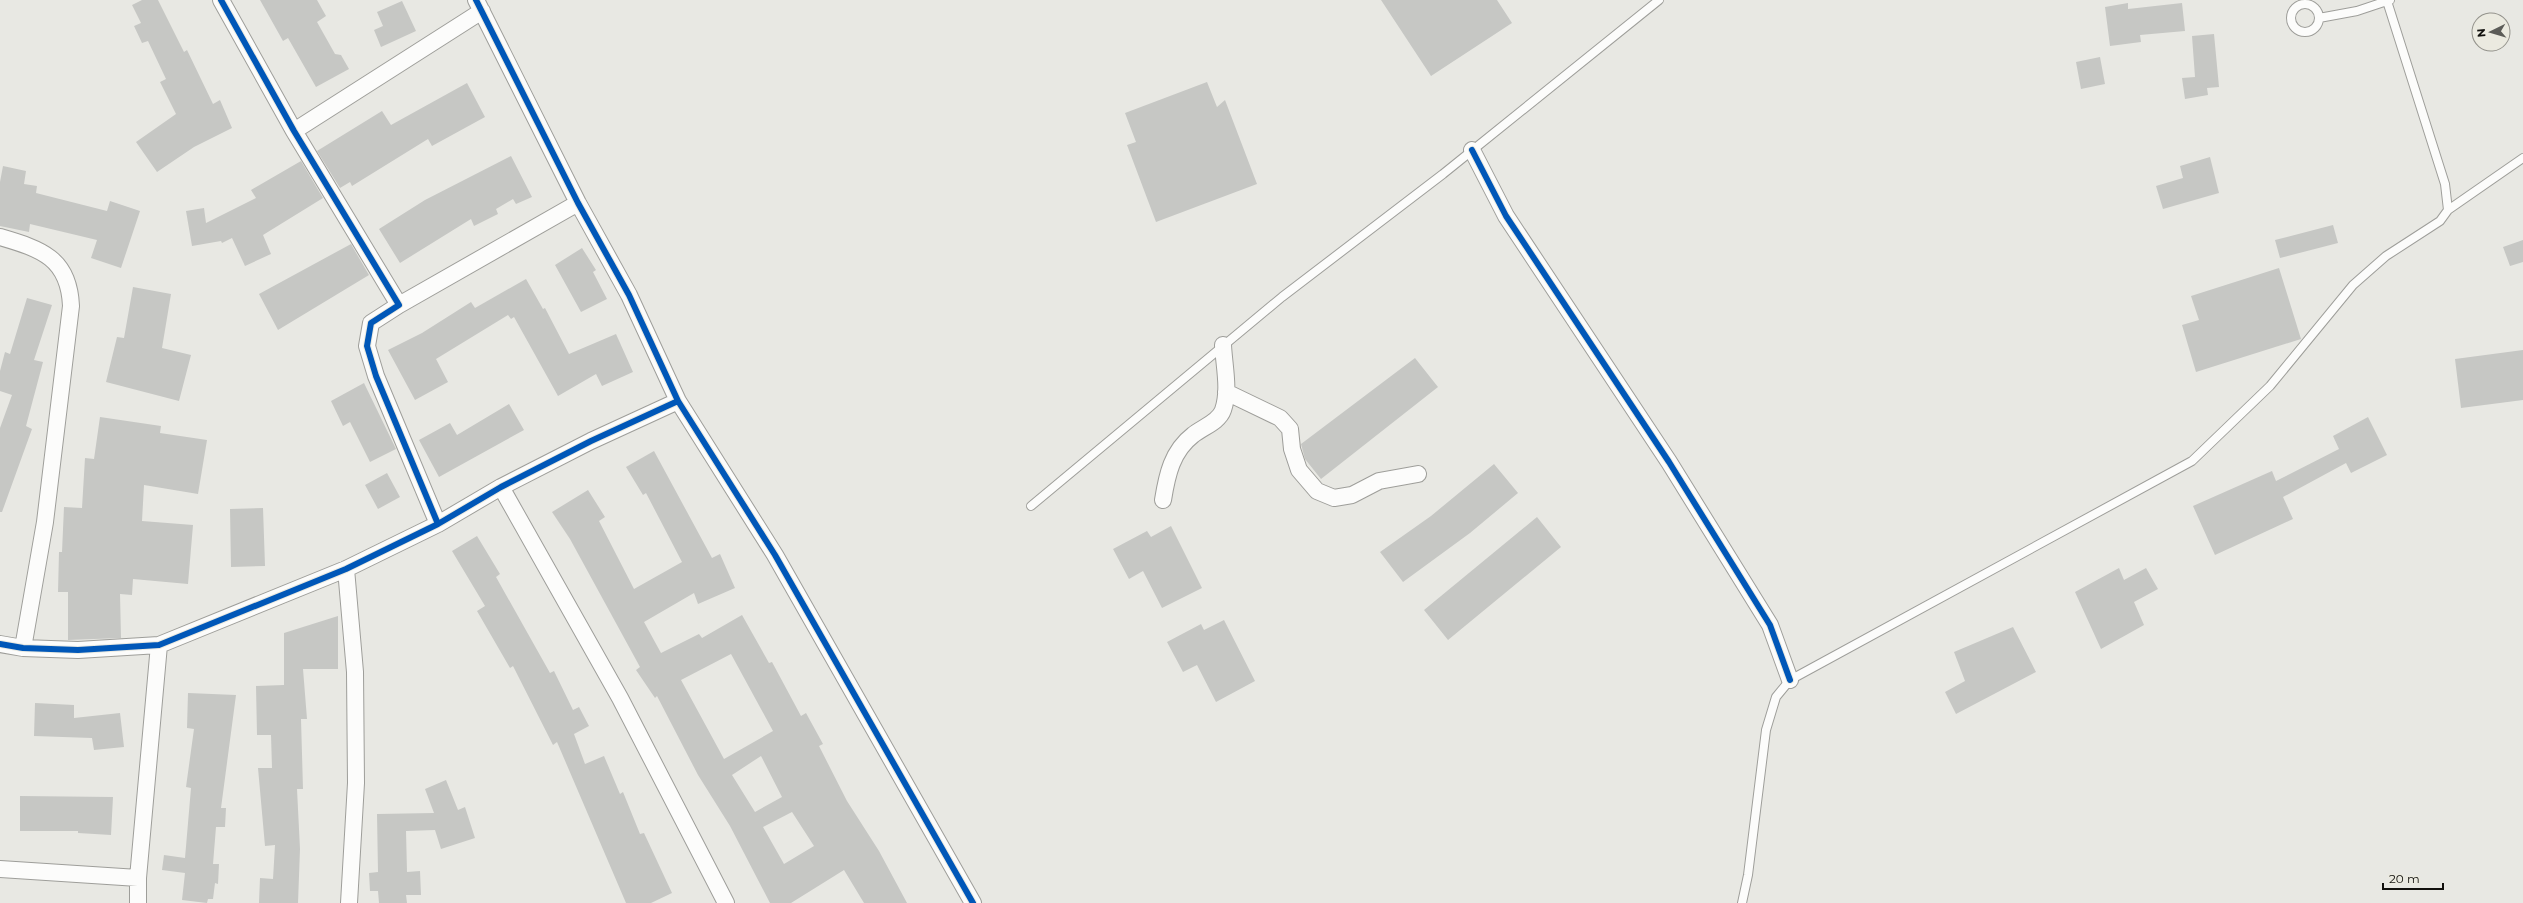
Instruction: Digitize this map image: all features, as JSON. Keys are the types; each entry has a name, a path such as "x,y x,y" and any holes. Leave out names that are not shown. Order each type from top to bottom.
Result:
{"street":[{"path":"220,0 294,131 399,305"},
{"path":"294,131 479,6 578,203 628,295 678,401 775,555 973,903"},
{"path":"1472,150 1506,216 1669,462 1770,625 1790,680"},
{"path":"438,524 376,376 367,346 371,323 399,305 578,203"},
{"path":"0,237 38,249 51,258 61,270 70,288 71,306 45,522 23,648"},
{"path":"1163,500 1168,470 1179,450 1192,435 1212,423 1223,411 1226,392 1223,345"},
{"path":"1226,392 1280,418 1290,429 1292,449 1300,470 1317,491 1334,498 1352,495 1379,481 1418,474"},
{"path":"0,644 23,648 78,650 159,645 346,569 438,524 501,487 591,441 678,401"},
{"path":"501,487 620,698 726,903"},
{"path":"346,569 355,672 356,783 349,903"},
{"path":"138,903 138,878 159,645"},
{"path":"0,869 138,878"}],"lane":[{"path":"1031,506 1282,297 1472,150 1659,0"},
{"path":"2319,18 2357,11 2388,0 2445,184 2448,210"},
{"path":"2298,2 2305,3 2315,8 2319,18 2315,29 2310,32 2304,33 2294,28 2290,18 2291,12 2298,2"},
{"path":"1742,903 1748,875 1766,730 1776,697 1790,680 2192,461 2270,386 2353,285 2386,256 2440,221 2448,210 2523,158"}],"building":[{"path":"142,0 158,0 184,52 187,50 213,104 220,100 232,128 194,147 157,172 136,142 176,114 160,82 166,79 148,41 142,43 134,26 141,23 132,5"},
{"path":"260,0 317,0 326,16 317,22 335,54 341,55 349,69 316,87 288,38 283,41"},
{"path":"1381,0 1497,0 1512,23 1431,76"},
{"path":"402,1 416,31 381,47 374,30 383,26 377,12"},
{"path":"2128,3 2128,9 2182,3 2185,31 2140,35 2141,42 2110,46 2105,7"},
{"path":"2214,34 2219,87 2207,88 2208,95 2185,99 2182,78 2195,77 2192,36"},
{"path":"2100,57 2105,84 2081,89 2076,62"},
{"path":"1207,82 1217,107 1225,100 1257,184 1156,222 1127,145 1136,142 1125,113"},
{"path":"467,83 485,117 432,146 428,139 352,186 350,182 340,188 317,151 382,111 391,125"},
{"path":"511,156 532,197 516,204 513,199 496,209 498,214 474,226 471,219 400,263 379,229 425,200"},
{"path":"2210,157 2219,193 2163,209 2156,186 2183,178 2180,166"},
{"path":"301,161 323,198 263,235 271,254 245,266 232,238 222,243 221,241 192,246 186,211 204,208 206,223 256,198 251,190"},
{"path":"3,166 26,171 24,184 37,186 36,193 107,211 110,201 140,211 121,268 91,258 97,240 30,224 29,232 0,226 0,182"},
{"path":"2333,225 2338,243 2280,258 2275,240"},
{"path":"2523,240 2523,262 2510,266 2503,247"},
{"path":"351,244 369,275 278,330 259,294"},
{"path":"582,248 596,270 593,272 607,299 581,312 555,265"},
{"path":"2279,268 2301,339 2196,372 2182,325 2199,320 2191,296"},
{"path":"526,279 543,309 545,308 569,354 616,334 633,372 602,386 596,374 558,396 514,317 511,319 508,315 436,359 448,382 415,400 388,350 422,333 471,302 475,308"},
{"path":"133,287 171,294 162,348 191,355 179,401 106,382 117,337 124,338"},
{"path":"27,298 52,305 34,360 43,362 26,426 32,429 2,512 0,512 0,428 12,395 0,391 0,371 5,352 10,354"},
{"path":"2523,350 2523,400 2461,408 2455,359"},
{"path":"1415,358 1438,387 1321,479 1305,459 1301,444"},
{"path":"364,383 396,449 370,462 350,422 343,426 331,401"},
{"path":"509,404 524,430 439,477 419,440 450,423 457,435"},
{"path":"100,417 161,426 160,433 207,440 198,494 144,485 142,521 193,525 188,584 133,579 132,595 120,594 121,638 68,640 68,592 58,592 59,552 62,552 64,507 82,508 85,458 94,459"},
{"path":"2368,417 2387,455 2351,473 2346,463 2283,497 2293,519 2215,555 2193,506 2272,471 2276,481 2339,449 2333,436"},
{"path":"654,451 712,558 720,554 735,588 698,604 694,593 644,622 661,653 699,634 702,638 742,615 769,663 772,662 801,716 806,713 823,744 819,746 847,801 879,851 907,903 864,903 844,870 791,903 770,903 730,826 698,775 657,696 655,698 636,670 640,667 570,539 552,512 588,490 605,517 599,521 634,589 682,562 646,493 643,495 626,467","holes":["731,654 773,731 724,759 681,680","761,756 782,797 755,812 732,775","792,812 814,846 784,864 763,827"]},
{"path":"1494,464 1518,493 1470,533 1403,582 1380,552 1431,516"},
{"path":"387,473 400,497 378,509 365,485"},
{"path":"263,508 265,566 231,567 230,509"},
{"path":"1537,517 1561,547 1448,640 1424,610"},
{"path":"1171,526 1202,588 1162,608 1143,571 1129,579 1113,549 1147,531 1151,537"},
{"path":"477,536 500,574 496,577 550,673 554,671 573,710 579,707 589,726 574,734 585,764 604,756 620,794 623,792 640,834 644,833 672,893 651,903 626,903 557,742 553,745 513,666 510,668 477,611 485,606 452,551"},
{"path":"2119,568 2124,580 2146,568 2158,589 2134,602 2144,625 2101,649 2075,592"},
{"path":"338,616 338,669 303,669 307,719 301,719 303,789 297,789 300,849 298,903 259,903 260,878 273,879 275,845 265,846 258,768 272,768 271,735 257,735 256,686 284,685 284,633"},
{"path":"1224,620 1255,681 1216,702 1197,665 1183,672 1167,642 1201,624 1204,630"},
{"path":"2013,627 2036,672 1956,714 1945,692 1965,681 1954,652"},
{"path":"188,693 236,695 221,808 226,808 225,827 216,827 213,864 219,864 218,884 215,883 213,899 208,899 207,903 182,900 185,873 162,870 164,855 185,858 191,788 186,787 194,729 187,728"},
{"path":"35,703 74,705 74,718 120,713 124,747 94,750 92,738 34,736"},
{"path":"446,780 458,810 465,807 475,838 441,849 435,830 406,831 407,872 420,871 421,895 406,895 407,903 379,903 378,891 370,891 369,873 378,872 377,814 434,813 425,789"},
{"path":"20,796 113,797 111,835 78,833 78,831 20,831"}],"cycle path":[{"path":"221,0 294,131 399,305 371,323 367,346 376,376 438,524"},
{"path":"476,0 578,203 629,295 678,401 775,555 973,903"},
{"path":"1472,150 1506,216 1669,462 1770,625 1790,680"},
{"path":"0,644 23,648 78,650 159,645 346,569 438,524 501,487 591,441 678,401"}]}
